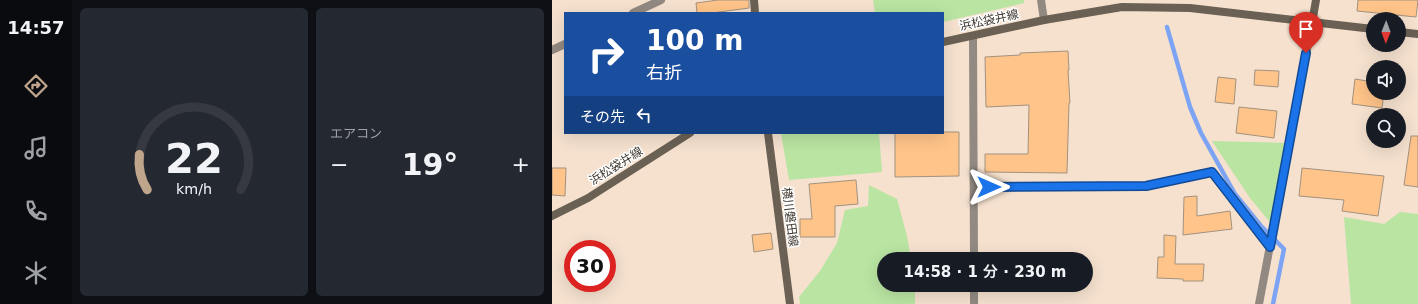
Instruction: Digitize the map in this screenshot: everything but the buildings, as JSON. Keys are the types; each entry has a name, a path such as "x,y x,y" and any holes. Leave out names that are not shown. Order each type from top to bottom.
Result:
{"main road":[{"path":"754,0 755,12"},
{"path":"1312,23 1316,0"},
{"name":"浜松袋井線","path":"944,42 1044,20 1122,7 1190,8 1366,28"},
{"path":"1406,33 1418,34"},
{"name":"浜松袋井線","path":"552,216 588,198 688,134"},
{"name":"横川磐田線","path":"768,134 790,304"}],"street":[{"path":"635,12 661,0"},
{"path":"1041,0 1044,20"},
{"path":"1259,304 1312,23"},
{"path":"973,36 974,252"},
{"path":"552,50 564,44"},
{"path":"974,187 1146,186 1212,172 1270,247"},
{"path":"974,292 974,304"}],"green space":[{"path":"873,0 1024,0 1024,3 944,22 944,12 875,12"},
{"path":"781,134 879,134 882,172 789,180"},
{"path":"1212,141 1289,143 1273,226 1250,198"},
{"path":"869,185 897,199 910,252 877,252 877,292 915,292 915,304 800,304 799,297 820,271 837,243 845,210 868,206"},
{"path":"1400,212 1418,214 1418,304 1351,304 1344,217 1384,224"}],"waterway":[{"path":"1167,27 1190,107 1201,133 1235,194 1261,226 1284,249 1273,304"}],"route":[{"path":"989,187 1146,186 1212,172 1270,247 1306,53"}]}
